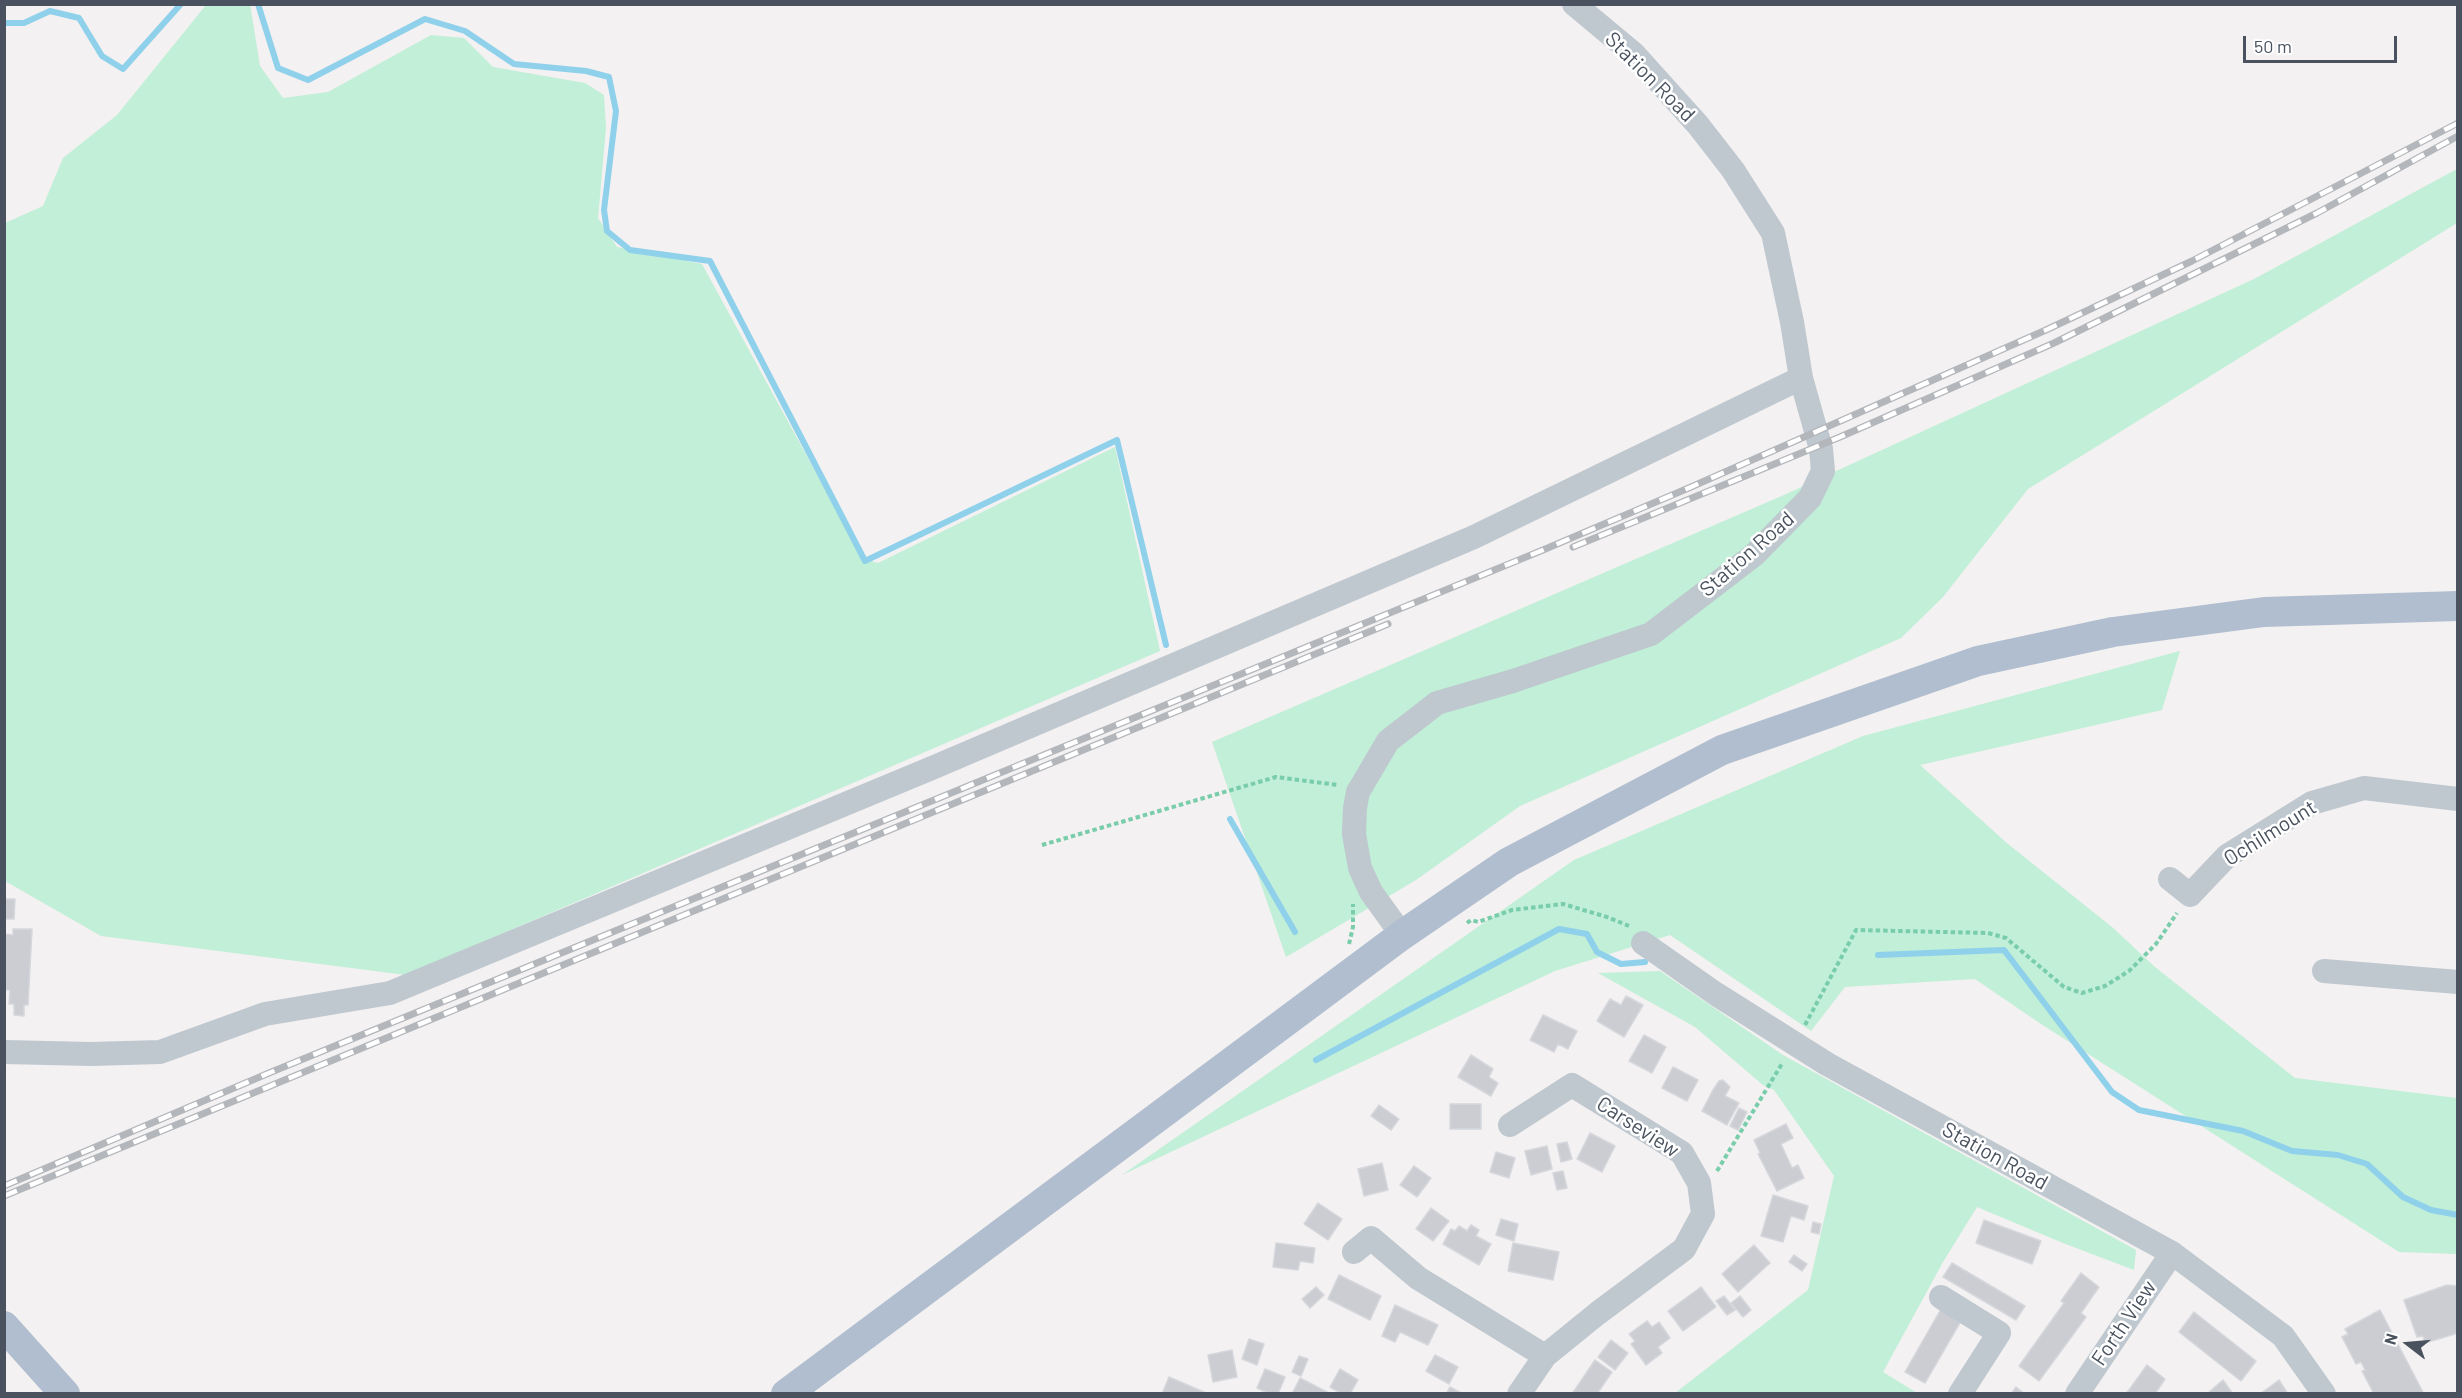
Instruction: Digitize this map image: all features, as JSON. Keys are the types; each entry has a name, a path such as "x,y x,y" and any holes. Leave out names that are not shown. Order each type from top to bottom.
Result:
{"main road":[{"path":"786,1394 1402,935 1509,862 1722,750 1978,661 2113,632 2264,612 2457,606"},
{"path":"4,1326 65,1394"}],"street":[{"name":"Station Road","path":"1402,935 1371,892 1360,868 1354,834 1354,808 1358,792 1388,741 1437,703 1513,681 1651,634 1754,555 1810,498 1823,471 1821,449 1801,378 1773,233 1733,170 1698,124 1634,54 1574,4"},
{"path":"4,1052 91,1054 160,1052 265,1014 390,993 932,768 1474,537 1801,378"},
{"name":"Ochilmount","path":"2190,895 2227,856 2312,803 2364,788 2457,799"},
{"path":"2170,879 2190,895"},
{"name":"Station Road","path":"1643,943 1716,994 1827,1064 2172,1253 2283,1336 2324,1394"},
{"path":"2324,970 2457,982"},
{"name":"Carseview","path":"1510,1125 1572,1084 1682,1153 1699,1183 1703,1214 1684,1249 1545,1356 1519,1394"},
{"path":"1370,1238 1419,1278 1545,1356"},
{"name":"Forth View","path":"2077,1394 2172,1253"},
{"path":"1941,1297 1999,1333 1960,1394"}],"path":[{"path":"1042,845 1276,777 1337,785 1358,792"},
{"path":"1701,1198 1795,1043 1856,930 1988,933 2006,938 2064,987 2082,993 2105,986 2129,971 2156,944 2190,895"},
{"path":"1353,897 1353,927 1348,944 1362,966"},
{"path":"1461,927 1471,921 1479,922 1512,910 1563,904 1607,917 1630,927 1645,935 1643,943"}],"green space":[{"path":"250,4 260,66 283,98 328,92 431,35 464,38 493,67 585,83 604,95 606,128 598,218 617,247 702,264 863,559 878,563 1115,447 1160,651 406,975 101,936 5,881 5,223 43,206 63,158 117,115 206,5"},
{"path":"2457,169 2457,223 2028,489 1943,597 1901,638 1520,806 1416,880 1286,957 1212,742 1784,495 2254,279"},
{"path":"2180,651 2162,710 1920,765 2008,844 2112,927 2155,967 2295,1078 2457,1098 2457,1254 2399,1252 2041,1024 1975,979 1845,987 1811,1031 1670,935 1555,971 1122,1175 1574,860 1863,736"},
{"path":"1660,971 1783,1055 2136,1250 2134,1270 1977,1207 1943,1262 1883,1372 1917,1393 1675,1393 1808,1290 1834,1176 1774,1090 1763,1085 1695,1027 1598,973"}],"building":[{"path":"4,899 15,899 14,919 4,919"},
{"path":"13,929 32,929 28,1005 24,1005 24,1016 14,1015 14,1004 9,1004 10,990 4,990 4,934 13,935"},
{"path":"1626,996 1643,1005 1624,1037 1597,1021 1610,999 1621,1005"},
{"path":"1543,1015 1577,1031 1568,1049 1558,1044 1554,1052 1530,1040"},
{"path":"1644,1035 1666,1047 1652,1073 1629,1061"},
{"path":"1471,1055 1493,1069 1489,1077 1498,1083 1491,1096 1458,1077"},
{"path":"1673,1067 1698,1080 1687,1101 1662,1088"},
{"path":"1723,1080 1730,1087 1725,1096 1739,1103 1727,1125 1702,1111 1719,1081"},
{"path":"1450,1104 1481,1104 1481,1129 1450,1129"},
{"path":"1379,1105 1399,1119 1391,1130 1371,1116"},
{"path":"1739,1108 1747,1112 1738,1130 1730,1126"},
{"path":"1786,1124 1793,1138 1781,1144 1792,1168 1798,1165 1804,1178 1777,1191 1758,1154 1760,1153 1754,1140"},
{"path":"1590,1133 1615,1146 1602,1172 1577,1159"},
{"path":"1567,1142 1572,1159 1561,1162 1557,1144"},
{"path":"1547,1146 1552,1169 1531,1175 1525,1151"},
{"path":"1496,1152 1515,1158 1509,1178 1490,1172"},
{"path":"1382,1163 1388,1190 1364,1196 1358,1169"},
{"path":"1414,1166 1431,1178 1417,1197 1400,1185"},
{"path":"1563,1171 1567,1188 1557,1190 1553,1173"},
{"path":"1773,1195 1808,1206 1804,1220 1791,1216 1783,1242 1761,1236"},
{"path":"1318,1203 1342,1219 1328,1240 1304,1224"},
{"path":"1431,1208 1449,1221 1433,1241 1416,1229"},
{"path":"1501,1219 1518,1224 1514,1241 1496,1235"},
{"path":"1984,1220 2041,1241 2032,1264 1976,1243"},
{"path":"1813,1222 1821,1224 1819,1234 1811,1232"},
{"path":"1471,1225 1479,1230 1476,1236 1491,1244 1479,1265 1443,1244 1451,1229 1455,1231 1459,1226 1467,1231"},
{"path":"1276,1243 1315,1248 1313,1263 1300,1261 1298,1270 1273,1267"},
{"path":"1513,1243 1559,1252 1553,1280 1508,1271"},
{"path":"1754,1245 1770,1263 1738,1292 1722,1274"},
{"path":"1794,1255 1807,1264 1802,1271 1789,1262"},
{"path":"1952,1263 2025,1306 2016,1320 1943,1277"},
{"path":"2081,1273 2099,1287 2081,1313 2086,1317 2039,1381 2019,1366 2064,1303 2061,1301"},
{"path":"1339,1275 1381,1296 1370,1320 1328,1299"},
{"path":"2447,1285 2458,1286 2458,1333 2425,1343 2423,1336 2417,1337 2404,1300"},
{"path":"1316,1287 1324,1295 1310,1308 1302,1299"},
{"path":"1701,1287 1716,1307 1683,1331 1668,1311"},
{"path":"1724,1296 1735,1310 1727,1315 1716,1301"},
{"path":"1740,1296 1751,1310 1743,1317 1731,1303"},
{"path":"1395,1305 1438,1325 1428,1345 1400,1332 1395,1342 1382,1336"},
{"path":"1941,1309 1961,1321 1925,1383 1905,1372"},
{"path":"2380,1310 2424,1394 2374,1394 2362,1371 2365,1370 2361,1362 2356,1364 2342,1337 2348,1334 2345,1329"},
{"path":"2194,1312 2256,1361 2241,1381 2179,1332"},
{"path":"1647,1321 1652,1327 1659,1322 1670,1338 1658,1347 1662,1353 1646,1365 1631,1344 1635,1341 1629,1334"},
{"path":"1249,1339 1264,1344 1257,1365 1242,1359"},
{"path":"1611,1340 1628,1353 1615,1370 1598,1357"},
{"path":"1232,1350 1237,1377 1213,1382 1208,1355"},
{"path":"1435,1355 1458,1367 1449,1384 1426,1371"},
{"path":"1299,1356 1308,1359 1301,1376 1292,1372"},
{"path":"1595,1360 1612,1372 1597,1394 1572,1394"},
{"path":"2147,1365 2165,1379 2155,1394 2126,1394"},
{"path":"1265,1369 1285,1377 1278,1394 1270,1394 1257,1388"},
{"path":"1340,1369 1358,1380 1350,1394 1342,1394 1330,1387"},
{"path":"1169,1377 1204,1392 1203,1394 1162,1394"},
{"path":"1300,1378 1327,1392 1327,1394 1292,1394"},
{"path":"2223,1380 2233,1394 2210,1394 2209,1392"},
{"path":"2279,1380 2288,1394 2260,1394"},
{"path":"1450,1387 1463,1394 1446,1394"},
{"path":"2016,1387 2025,1394 2011,1394"}],"waterway":[{"path":"4,23 24,23 50,11 79,18 102,56 123,69 181,4"},
{"path":"258,4 278,68 308,80 425,19 465,31 514,64 586,71 609,77 616,111 604,210 607,231 630,250 710,261 865,561 1117,440 1166,645"},
{"path":"1230,819 1295,932"},
{"path":"1316,1060 1559,929 1587,934 1597,952 1621,964 1645,962"},
{"path":"1878,955 2004,950 2112,1092 2139,1110 2243,1131 2292,1151 2338,1155 2367,1164 2403,1197 2431,1210 2458,1215"}],"railway":[{"path":"4,1186 269,1073 1543,550 1691,487 2046,330 2192,261 2458,123"},
{"path":"1573,547 1840,437 2054,343 2317,213 2458,136"},
{"path":"4,1196 1388,624"}]}
